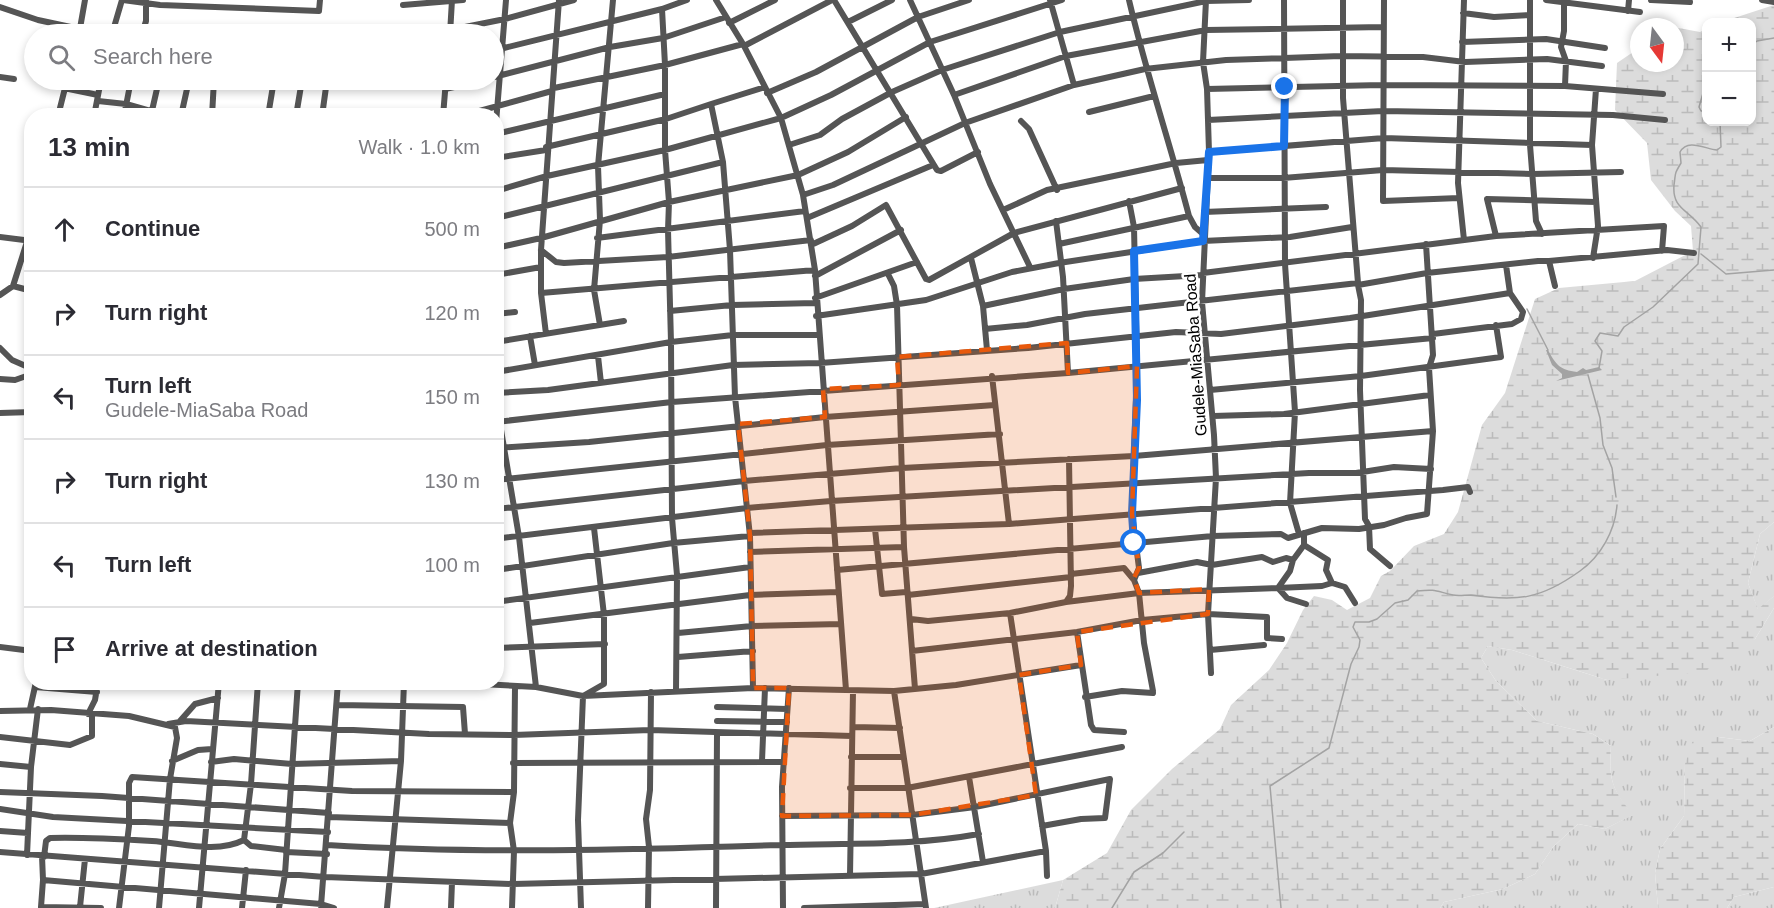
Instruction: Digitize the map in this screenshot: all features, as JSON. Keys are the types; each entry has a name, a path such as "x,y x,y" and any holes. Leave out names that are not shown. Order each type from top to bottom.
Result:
{"street":[{"path":"82,24 86,0"},
{"path":"115,24 123,0 259,4 319,10 320,0"},
{"path":"404,5 463,0"},
{"path":"504,34 506,0"},
{"path":"484,24 559,2 574,0"},
{"path":"600,325 594,290 600,220 598,166 613,0"},
{"path":"504,48 662,9 687,0"},
{"path":"716,0 743,45 781,118 804,195 815,273 816,316 838,592 852,727 850,876"},
{"path":"504,75 610,47 663,38 728,20 775,0"},
{"path":"488,108 553,90 743,45 833,0 864,45 933,165 941,171 978,152"},
{"path":"848,21 892,0"},
{"path":"910,0 1030,267"},
{"path":"504,157 666,119 711,104 766,90 816,72 918,17 969,0"},
{"path":"504,189 547,176 665,150 781,118 930,42 1050,1 1062,0"},
{"path":"1129,0 1141,42 1145,69 1176,163 1189,216 1203,238"},
{"path":"789,145 824,133 842,119 892,92 942,70 1060,32 1206,1 1249,0"},
{"path":"1284,0 1286,57 1284,237 1294,412 1290,503 1304,545 1328,560 1326,570 1332,583"},
{"path":"1343,0 1342,87 1354,256 1362,316 1360,405 1365,519 1369,526 1370,549 1390,566"},
{"path":"1384,0 1383,201 1459,198"},
{"path":"1464,0 1459,171 1459,198 1464,240"},
{"path":"1530,0 1530,145 1536,221 1542,234"},
{"path":"1546,0 1641,12"},
{"path":"1628,11 1629,0"},
{"path":"1651,0 1690,3"},
{"path":"1762,0 1774,2"},
{"path":"451,24 452,1"},
{"path":"1050,1 1074,85"},
{"name":"Gudele-MiaSaba Road","path":"1206,1 1203,62 1207,89 1209,152 1204,212 1202,302 1213,416 1216,478 1208,614 1211,673"},
{"path":"145,24 146,2"},
{"path":"546,334 541,293 541,250 547,176 546,149 556,61 559,2"},
{"path":"1564,2 1562,41 1566,61 1565,86"},
{"path":"0,7 52,24"},
{"path":"662,9 665,65 665,150 669,202 668,257 673,432 672,518 677,575 676,691"},
{"path":"1463,14 1494,17 1530,15"},
{"path":"954,95 1066,56 1206,30 1383,27"},
{"path":"1462,42 1531,39 1605,48"},
{"path":"804,195 965,123 1074,85 1145,69 1203,62 1341,56 1461,60 1531,59 1602,66"},
{"path":"0,77 14,79"},
{"path":"1207,89 1382,85 1565,86 1663,94"},
{"path":"1593,258 1596,202 1592,145 1596,89"},
{"path":"60,108 64,90"},
{"path":"71,90 136,108"},
{"path":"96,108 99,90"},
{"path":"125,108 129,90"},
{"path":"153,108 157,90"},
{"path":"183,108 187,90"},
{"path":"212,108 213,90"},
{"path":"269,108 272,90"},
{"path":"298,108 301,90"},
{"path":"323,108 326,90"},
{"path":"444,108 446,90"},
{"path":"497,90 498,108"},
{"path":"504,132 665,94"},
{"path":"1089,112 1154,96"},
{"path":"711,104 723,162 730,250 735,396 750,534 753,688"},
{"path":"1208,120 1344,115 1383,111 1665,120"},
{"path":"504,246 542,238 669,202 798,175 848,152 906,117"},
{"path":"1021,121 1029,129 1057,190"},
{"path":"1209,152 1384,138 1461,143 1592,145"},
{"path":"1003,210 1047,190 1057,190 1176,163 1208,160"},
{"path":"504,216 723,162"},
{"path":"597,238 727,221 806,214 933,165"},
{"path":"1208,178 1283,178 1383,170 1532,174 1621,172"},
{"path":"541,250 556,262 668,257 811,243 852,226 886,205 916,262 929,280 1014,233 1182,188"},
{"path":"1496,236 1487,199 1596,202"},
{"path":"1129,201 1134,226 1137,366 1132,514 1138,573 1134,580"},
{"path":"1204,212 1326,207"},
{"path":"1059,244 1134,226 1189,216"},
{"path":"1056,221 1064,289 1068,373"},
{"path":"982,306 1064,289 1134,279 1203,274 1496,236 1664,226 1662,251"},
{"path":"816,316 926,300 1030,267 1203,238 1284,237 1352,227"},
{"path":"541,293 730,276 815,273 901,230"},
{"path":"0,237 24,240"},
{"path":"837,570 1213,536 1262,533 1281,534 1288,538 1322,528 1384,525 1427,514 1433,431 1429,368 1433,356 1433,336 1426,244"},
{"path":"985,329 1134,308 1358,284 1427,273 1662,251 1682,250 1694,253"},
{"path":"0,296 13,286 24,255"},
{"path":"971,258 978,282 987,350"},
{"path":"1550,261 1555,286"},
{"path":"670,311 815,300 916,262"},
{"path":"504,421 735,396 1206,361 1360,345 1512,324 1522,317 1523,312 1510,293 1506,265"},
{"path":"504,274 541,267"},
{"path":"888,274 894,286 904,547 915,689"},
{"path":"13,286 24,289"},
{"path":"504,392 601,383 671,371 733,365 820,363 1067,344 1176,332 1204,334 1362,316 1510,293"},
{"path":"504,313 515,312"},
{"path":"504,341 624,321"},
{"path":"1210,390 1361,376 1501,357 1497,325"},
{"path":"504,371 671,342 733,335 818,335"},
{"path":"530,336 535,365"},
{"path":"0,348 12,360 24,367"},
{"path":"598,356 601,383"},
{"path":"0,379 15,380 24,375"},
{"path":"992,376 1004,462 1009,524"},
{"path":"1213,416 1294,412 1430,395"},
{"path":"504,448 738,424 995,405"},
{"path":"0,413 24,412"},
{"path":"504,508 744,481 902,468 1134,456 1433,431"},
{"path":"504,478 828,445 1000,434"},
{"path":"1066,602 1070,596 1071,576 1069,459"},
{"path":"504,460 510,477 519,537 536,687"},
{"path":"504,538 747,508 831,501 1007,493 1216,478 1364,471 1394,467 1431,470"},
{"path":"504,569 750,534 1009,524 1290,503 1463,486 1468,487 1470,492"},
{"path":"583,696 604,684 605,644 594,528"},
{"path":"875,529 882,594 906,592 908,595 1124,568 1134,580 1139,593 1153,692 1122,691 1085,697"},
{"path":"1278,588 1289,574 1293,560 1304,545"},
{"path":"750,552 904,547"},
{"path":"1138,573 1197,562 1212,565 1262,558 1273,562 1286,558 1293,560"},
{"path":"504,601 677,575 750,567"},
{"path":"911,620 937,621 977,614 1010,613 1066,602 1139,593 1322,586 1332,583 1345,586 1355,603"},
{"path":"1278,588 1287,598 1306,604"},
{"path":"530,623 750,595 838,592"},
{"path":"1010,613 1046,851 1047,876"},
{"path":"912,651 1077,632 1142,620 1208,614 1222,617 1266,617 1267,638 1282,639"},
{"path":"678,633 752,626 841,624"},
{"path":"1077,632 1091,725 1094,730 1124,732"},
{"path":"504,648 605,644"},
{"path":"1209,650 1264,645"},
{"path":"0,647 24,650"},
{"path":"678,657 753,651"},
{"path":"504,685 536,687 583,696 753,688 894,691 1081,665"},
{"path":"512,908 514,851 510,823 514,792 515,686"},
{"path":"762,761 765,688"},
{"path":"783,908 782,816 789,688"},
{"path":"30,709 34,690"},
{"path":"0,737 70,745 79,743 93,734 90,715 97,692 79,690"},
{"path":"199,908 218,690"},
{"path":"244,840 251,784 257,690"},
{"path":"279,904 285,874 297,690"},
{"path":"321,906 332,790 338,690"},
{"path":"387,908 401,761 404,690"},
{"path":"804,908 926,906 894,691"},
{"path":"648,908 649,847 646,819 651,692"},
{"path":"580,908 578,820 583,696"},
{"path":"179,721 195,704 218,698"},
{"path":"337,705 463,707 465,734"},
{"path":"717,707 788,709"},
{"path":"27,855 31,768 38,709"},
{"path":"0,711 38,709 90,715 142,717 175,727 177,738 170,778 159,908"},
{"path":"168,724 179,721 336,730 514,735 650,730 717,734 852,736"},
{"path":"717,721 787,722"},
{"path":"852,727 900,728"},
{"path":"716,908 717,734"},
{"path":"850,788 907,788 1122,747"},
{"path":"172,760 198,750 212,748"},
{"path":"851,757 903,757"},
{"path":"211,762 226,759 292,764 401,761"},
{"path":"513,763 784,762"},
{"path":"0,764 31,768"},
{"path":"119,908 129,820 128,798 132,777 332,790 514,792"},
{"path":"969,777 983,862"},
{"path":"782,816 912,815 975,807 1110,780 1105,818 1042,826"},
{"path":"0,792 288,808 329,815 510,823"},
{"path":"0,809 53,817 328,832"},
{"path":"0,831 27,833"},
{"path":"327,845 514,851 649,847 717,848 918,843 979,834"},
{"path":"101,908 41,908 43,857 46,841 50,838 126,839 204,846 231,845 244,840"},
{"path":"244,840 254,847 327,854"},
{"path":"0,852 325,877 513,884 921,874 1046,851"},
{"path":"80,907 85,859"},
{"path":"242,908 246,870"},
{"path":"43,880 242,896 279,904 334,908"},
{"path":"450,908 452,882"}],"highlighted area":[{"path":"1067,343 1068,373 1137,366 1132,514 1139,568 1134,578 1139,593 1209,589 1208,614 1077,632 1081,665 1019,675 1036,795 912,815 782,816 789,688 753,688 750,536 738,424 825,417 823,389 899,385 897,357"}],"green space":[{"path":"1774,5 1774,522 1760,534 1748,583 1758,609 1774,596 1774,608 1755,639 1704,672 1607,680 1512,650 1488,646 1481,658 1496,681 1537,721 1593,734 1611,746 1610,767 1613,783 1633,815 1605,829 1578,824 1553,847 1535,874 1503,889 1444,902 1440,908 1055,908 1063,880 1107,853 1131,810 1172,769 1220,729 1231,705 1269,670 1287,643 1303,610 1314,596 1332,600 1347,610 1370,598 1381,576 1390,571 1414,546 1444,534 1458,512 1482,425 1505,393 1535,299 1559,288 1635,281 1693,251 1691,226 1675,211 1651,180 1647,143 1615,110 1617,63 1630,54 1630,72 1684,72 1684,29 1702,31 1702,126 1756,126 1756,18 1734,18"},
{"path":"1774,522 1774,596 1758,610 1748,583 1760,534"},
{"path":"1774,608 1774,727 1750,741 1718,737 1685,764 1684,816 1660,849 1655,873 1658,908 1440,908 1444,902 1503,889 1535,874 1553,847 1578,824 1605,829 1632,815 1613,783 1610,767 1611,746 1593,734 1537,721 1496,681 1481,658 1488,646 1512,650 1607,680 1755,639"},
{"path":"1774,727 1774,887 1734,897 1727,908 1658,908 1655,873 1660,849 1684,816 1685,764 1693,740 1718,737 1750,741"},
{"path":"1063,880 1055,908 934,908"},
{"path":"1774,887 1774,908 1727,908 1734,897"}],"shaded area":[{"path":"1546,350 1559,366 1566,370 1577,372 1583,368 1586,370 1599,367 1602,370 1556,381 1562,378 1562,374 1552,365"}],"waterway":[{"path":"1756,42 1774,38"},
{"path":"1702,97 1699,107 1702,111"},
{"path":"1599,368 1602,351 1595,341 1600,333 1618,336 1624,327 1653,307 1698,264 1701,227 1678,204 1674,193 1675,175 1681,163 1680,152 1683,148 1697,145 1717,150 1721,147 1720,126"},
{"path":"1701,254 1726,274 1774,270"},
{"path":"1527,309 1548,350"},
{"path":"1588,375 1600,418 1603,445 1612,468 1616,497"},
{"path":"1281,908 1270,786 1329,748 1351,664 1359,647 1360,640 1353,627 1355,622 1369,622 1377,619 1395,603 1408,600 1417,591 1432,590 1455,595 1516,598 1553,588 1580,571 1594,558 1610,533 1617,505"},
{"path":"1112,908 1134,872 1163,853 1184,832"}],"route":[{"path":"1134,543 1132,470 1137,400 1134,251 1203,241 1209,152 1284,146 1285,87"}]}
